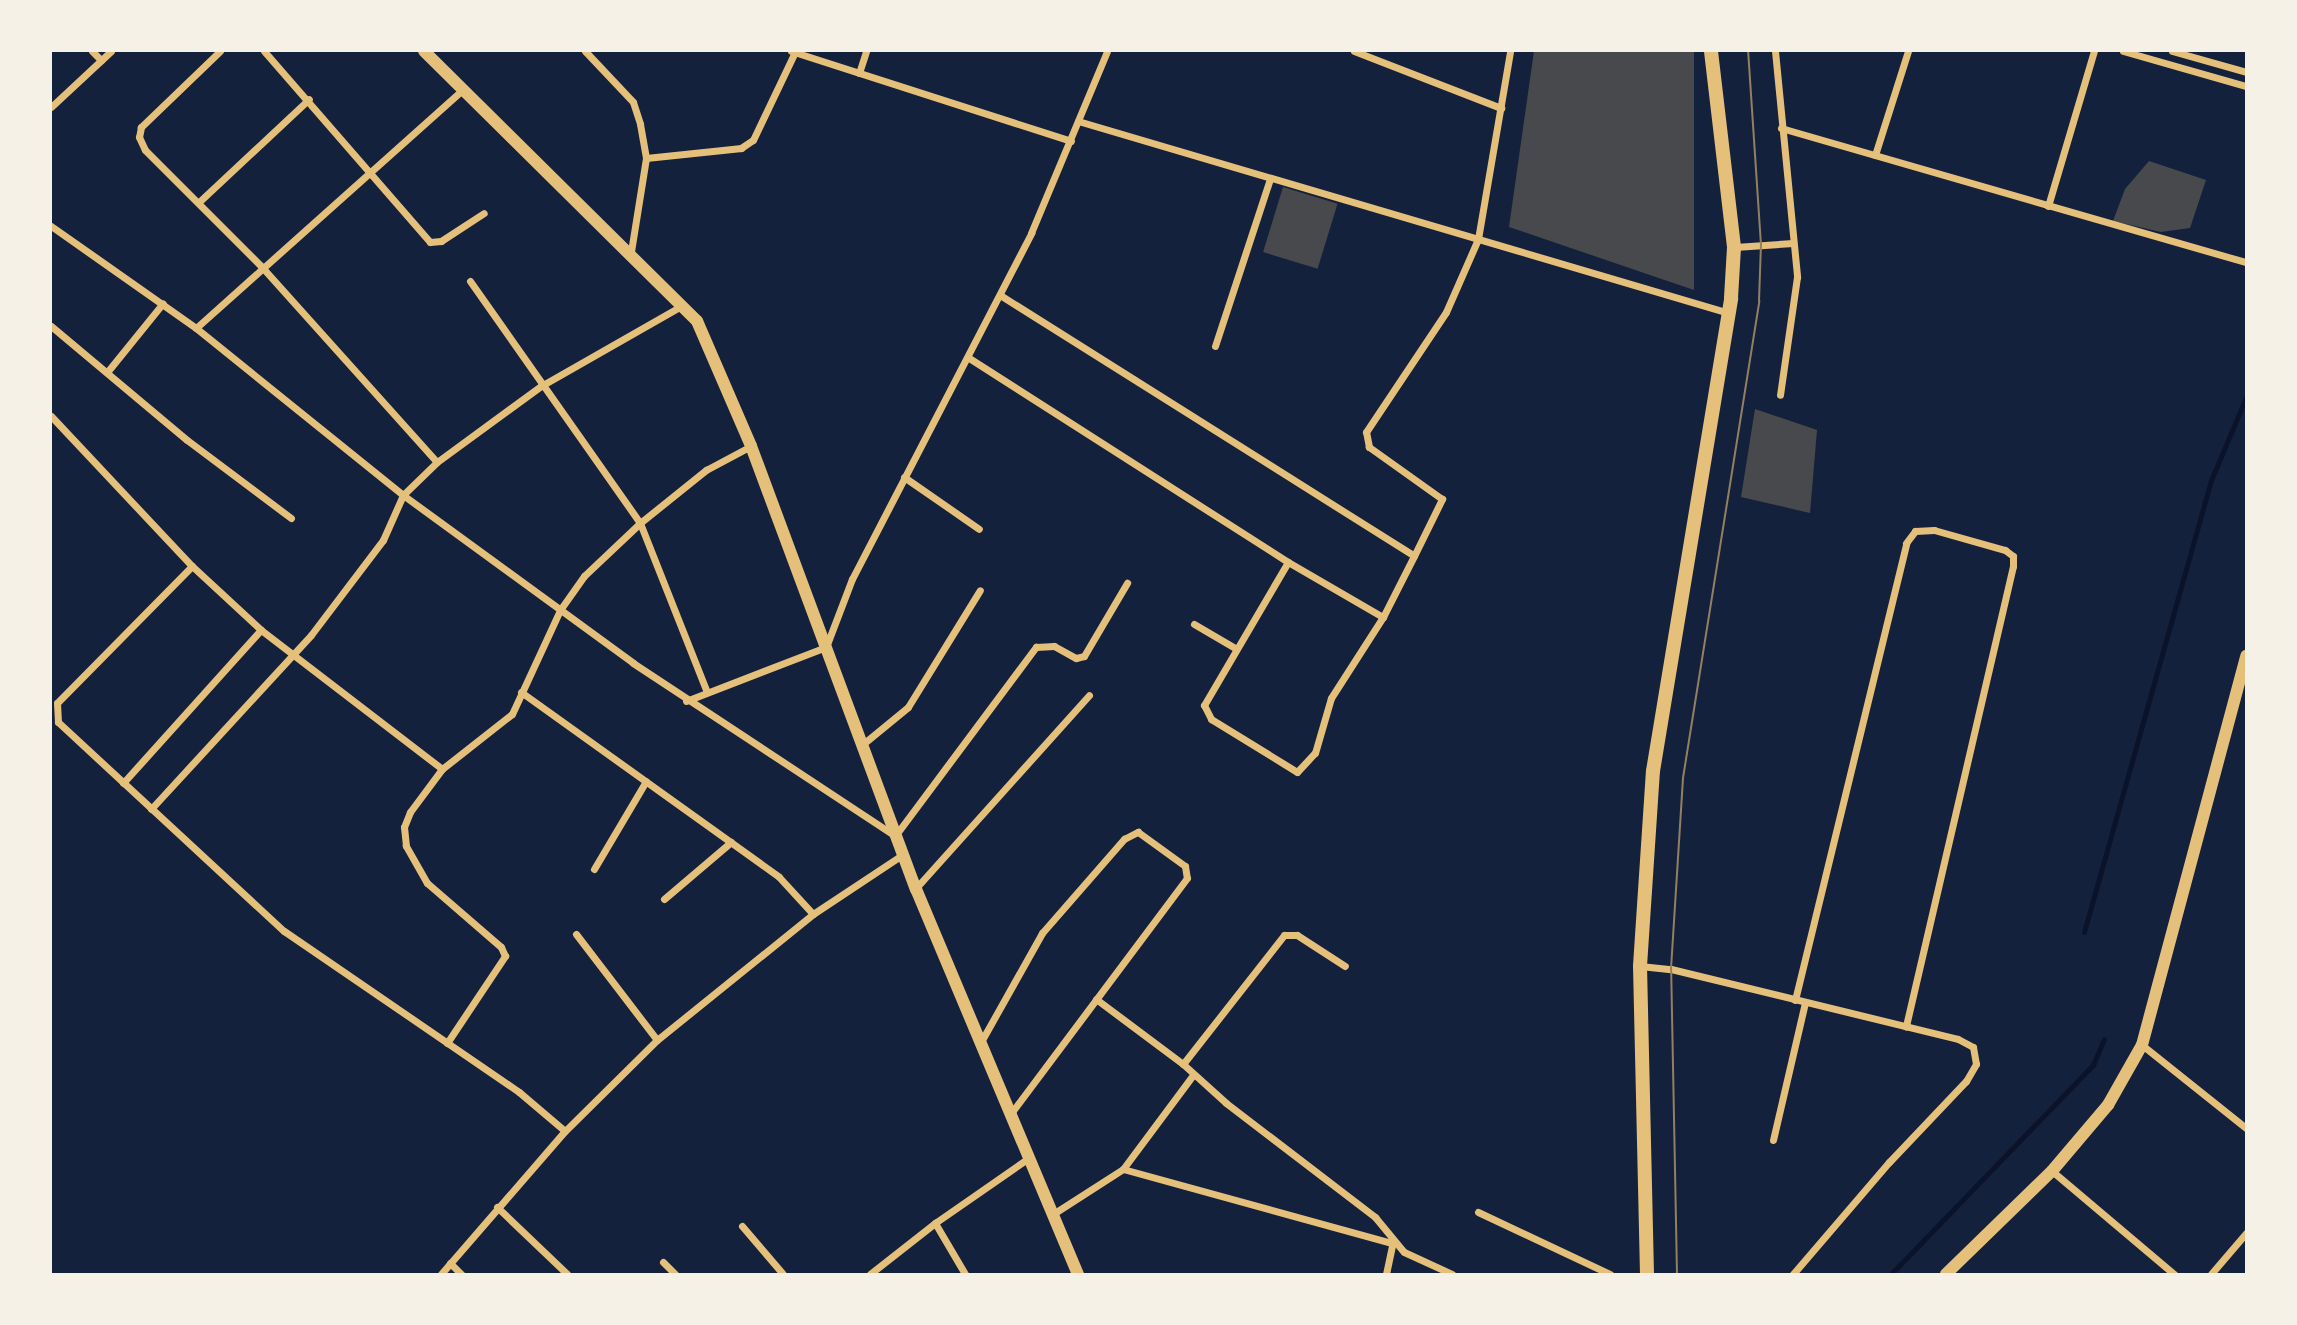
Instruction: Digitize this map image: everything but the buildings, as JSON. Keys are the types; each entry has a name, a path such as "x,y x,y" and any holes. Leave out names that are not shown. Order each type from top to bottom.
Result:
{"main road":[{"path":"1647,1274 1640,966 1653,771 1729,313 1734,247 1711,51"}],"street":[{"path":"92,51 101,60"},
{"path":"51,107 111,51"},
{"path":"220,51 141,127 139,137 145,150 200,201 261,266 437,462"},
{"path":"264,51 309,99 430,242 441,241 484,214"},
{"path":"424,51 684,305 708,342 751,446 902,855 1013,1111 1078,1274"},
{"path":"585,51 633,102 646,158 631,251"},
{"path":"859,73 866,51"},
{"path":"687,701 826,647 852,579 1000,295 1071,141 1107,51"},
{"path":"1354,51 1501,108"},
{"path":"1288,562 1209,693 1205,711 1297,772 1315,753 1331,698 1383,617 1442,499 1369,447 1366,432 1446,312 1478,239 1510,51"},
{"path":"1774,51 1793,243 1796,306 1780,395"},
{"path":"1875,155 1908,51"},
{"path":"2048,206 2094,51"},
{"path":"2123,51 2246,86"},
{"path":"2172,51 2246,71"},
{"path":"646,158 722,152 747,144 793,52 1071,141"},
{"path":"196,327 261,266 462,90"},
{"path":"200,201 309,99"},
{"path":"1078,121 1729,313"},
{"path":"1781,128 2246,262"},
{"path":"1214,346 1270,179"},
{"path":"51,226 196,327 403,495 560,610 687,701 895,836"},
{"path":"1734,247 1793,243"},
{"path":"470,281 541,386 640,523 707,692"},
{"path":"1000,295 1414,556"},
{"path":"108,371 163,303"},
{"path":"151,809 294,655 383,540 403,495 437,462 541,386 684,305"},
{"path":"51,326 108,371 187,440 291,518"},
{"path":"969,358 1288,562 1383,617"},
{"path":"51,416 192,566 261,630 442,769"},
{"path":"447,1043 505,956 501,947 427,883 406,846 404,827 410,812 442,769 506,720 560,610 584,576 640,523 706,470 751,446"},
{"path":"904,477 979,529"},
{"path":"1795,1000 1906,543 1915,531 1934,530 2004,550 2012,556 2013,566 1906,1027"},
{"path":"192,566 57,703 58,722 284,931 519,1092 565,1131"},
{"path":"895,836 1036,647 1055,646 1076,657 1084,656 1127,583"},
{"path":"863,744 908,706 980,590"},
{"path":"1194,624 1235,648"},
{"path":"123,783 261,630"},
{"path":"1946,1274 2052,1171 2108,1105 2142,1045 2246,656"},
{"path":"521,692 779,877 813,914"},
{"path":"916,889 1088,695"},
{"path":"593,869 646,781"},
{"path":"982,1040 1042,933 1124,839 1138,832 1185,866 1188,878 1013,1111"},
{"path":"664,899 730,842"},
{"path":"441,1274 565,1131 657,1040 813,914 902,855"},
{"path":"576,934 657,1040"},
{"path":"1184,1064 1284,935 1297,935 1345,966"},
{"path":"1640,966 1696,976 1958,1039 1973,1047 1976,1055 1966,1082 1889,1162 1793,1274"},
{"path":"1096,999 1184,1064 1194,1075 1375,1217 1393,1240 1415,1260 1452,1274"},
{"path":"1773,1140 1805,1003"},
{"path":"2142,1045 2246,1128"},
{"path":"1053,1214 1123,1168 1194,1075"},
{"path":"872,1274 934,1223 1031,1157"},
{"path":"1123,1168 1393,1240"},
{"path":"2052,1171 2174,1274"},
{"path":"498,1207 567,1274"},
{"path":"1478,1212 1610,1274"},
{"path":"934,1223 965,1274"},
{"path":"742,1226 783,1274"},
{"path":"2211,1274 2246,1233"},
{"path":"1386,1274 1393,1240"},
{"path":"663,1262 675,1274"},
{"path":"450,1263 461,1274"}],"waterway":[{"path":"2084,932 2212,478 2246,397"},
{"path":"1891,1274 2093,1065 2104,1039"}],"tram line":[{"path":"1677,1274 1671,969 1683,778 1759,301 1761,245 1748,51"}]}
